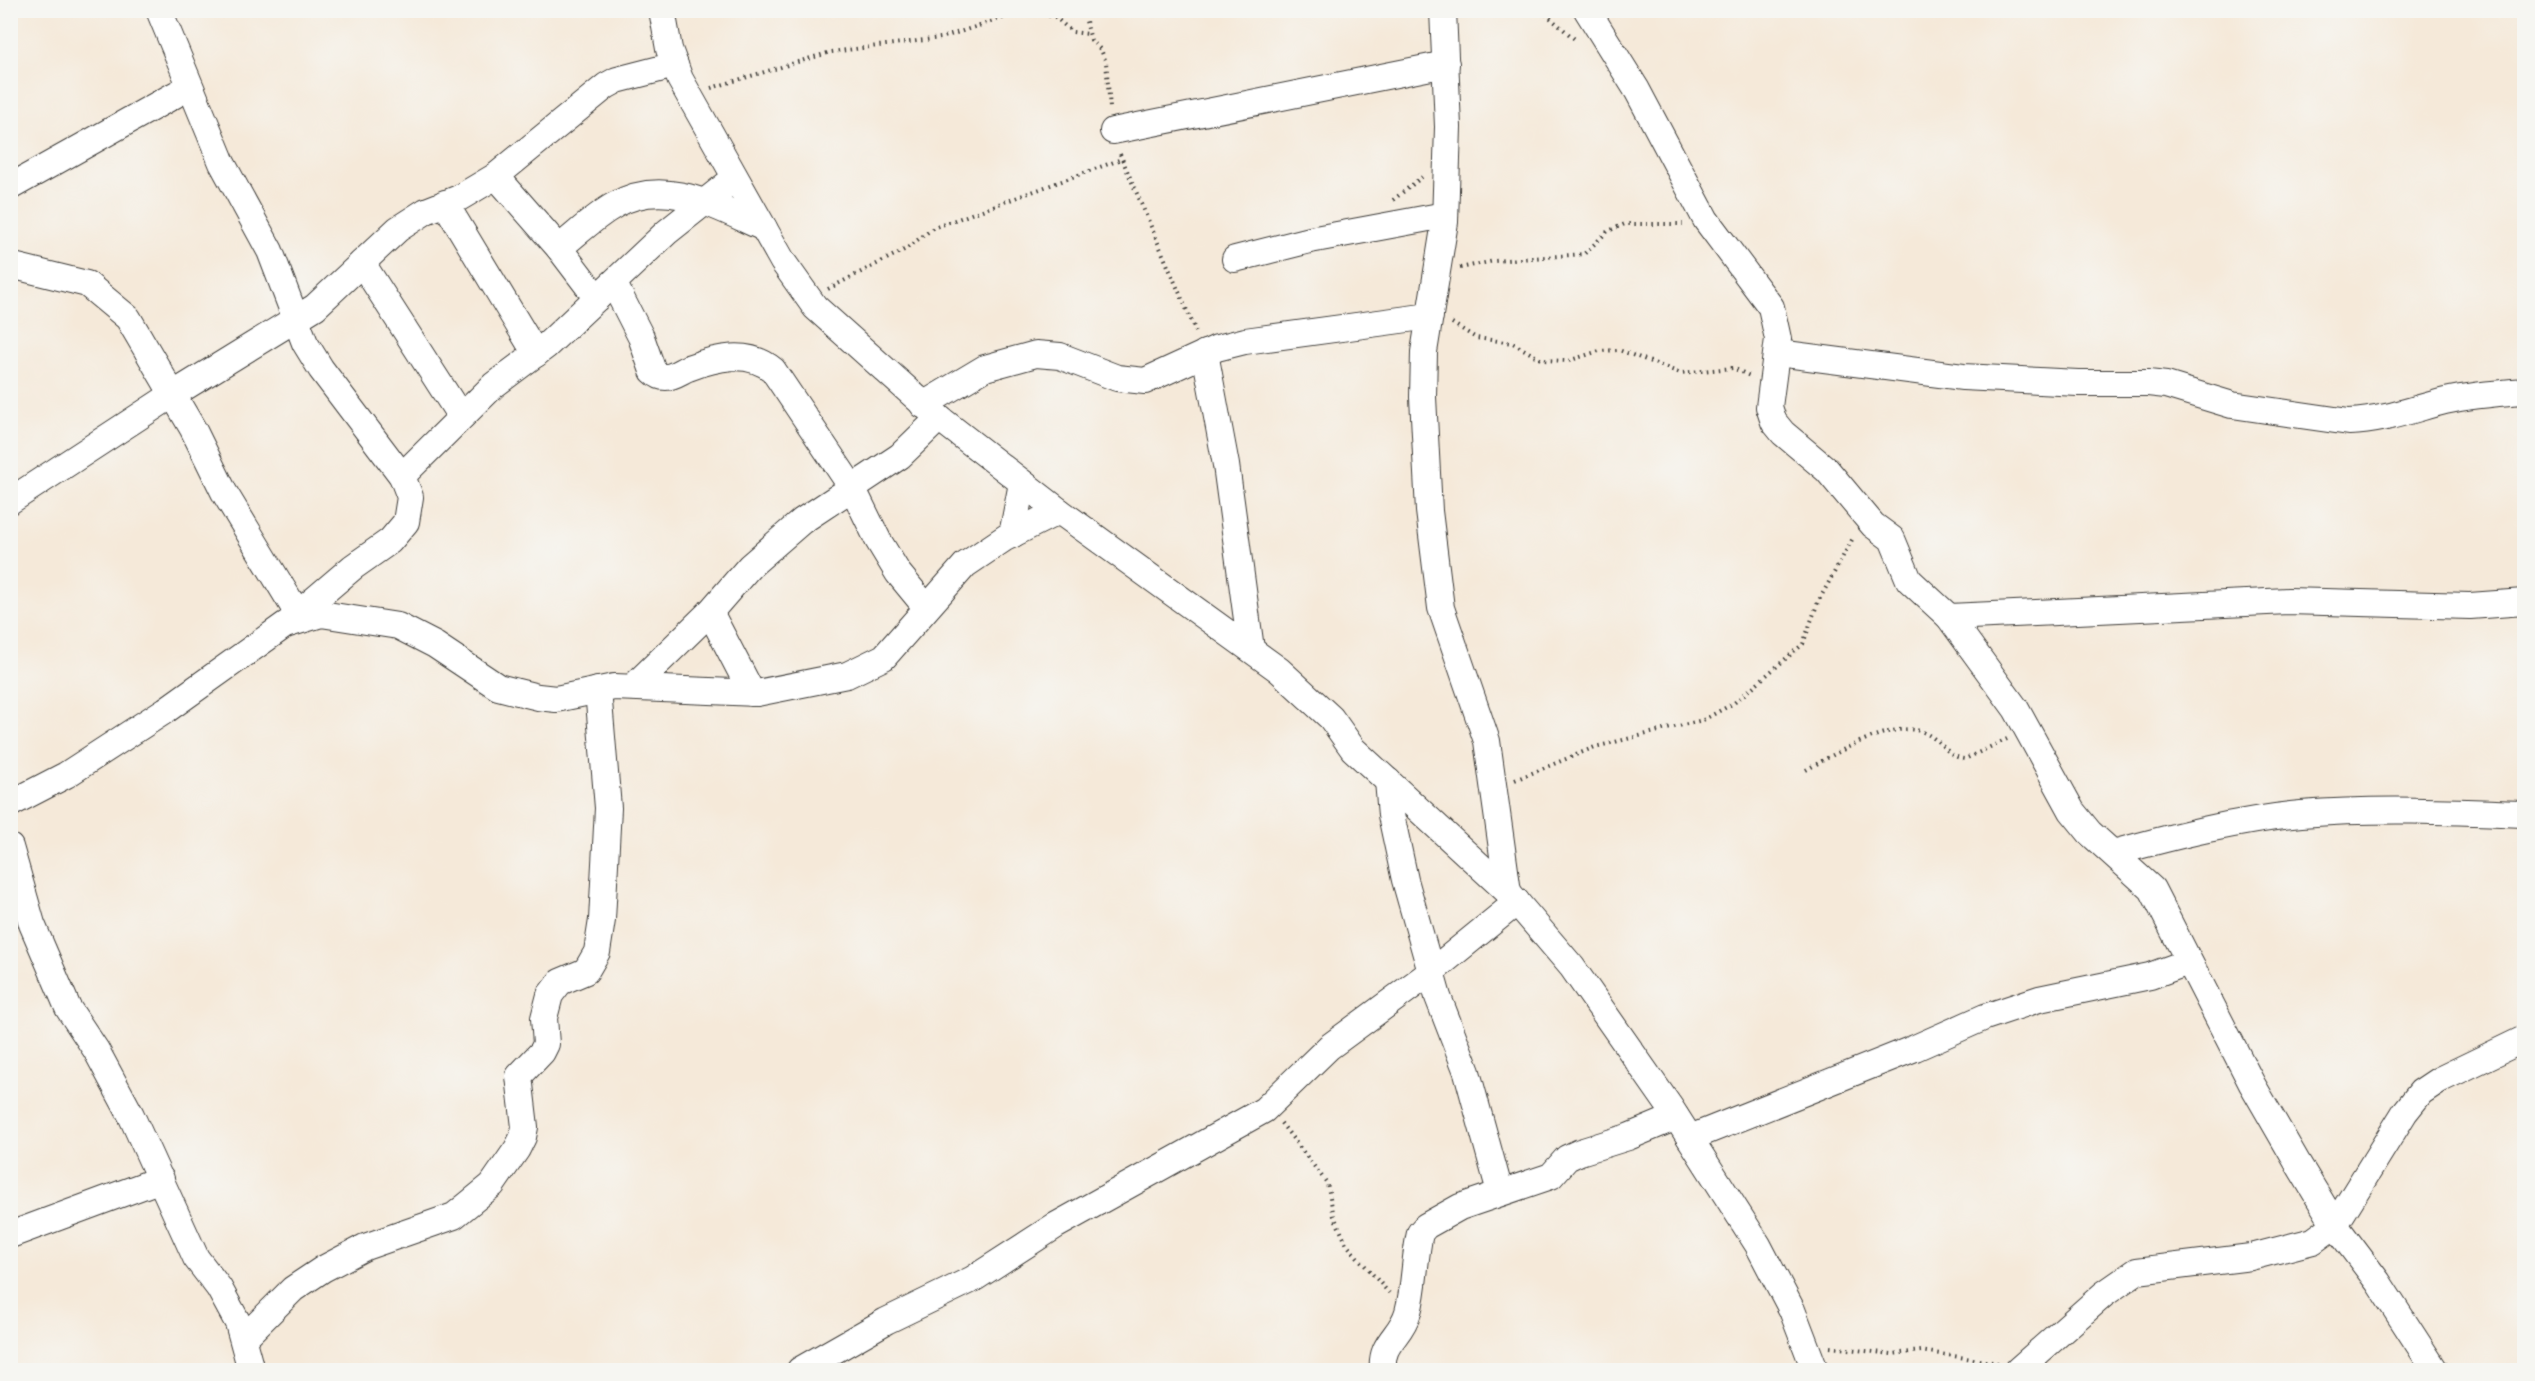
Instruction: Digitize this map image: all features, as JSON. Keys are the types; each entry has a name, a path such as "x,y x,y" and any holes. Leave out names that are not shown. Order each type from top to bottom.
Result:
{"street":[{"path":"10,804 66,775 166,710 292,620 353,567 390,541 406,522 410,497 402,476 321,369 305,343 270,251 222,163 159,10"},
{"path":"662,10 669,49 689,95 783,262 815,307 931,412 1059,511 1280,670 1331,718 1353,749 1513,897 1572,968 1683,1128 1758,1245 1792,1310 1811,1359"},
{"path":"1443,10 1447,159 1445,215 1438,273 1424,352 1425,461 1442,608 1487,741 1513,897"},
{"path":"1587,10 1637,90 1708,223 1771,307 1776,323 1778,353 1770,395 1771,414 1783,433 1827,470 1856,502 1869,521 1892,539 1905,572 1914,586 1949,617 1972,646 2026,729 2063,799 2090,833 2152,889 2188,962 2235,1045 2252,1084 2335,1225 2378,1282 2435,1371"},
{"path":"1113,131 1446,64"},
{"path":"10,501 332,293 398,229 426,211 445,204 496,176 606,86 617,80 675,65"},
{"path":"10,187 189,87"},
{"path":"496,176 559,248 605,291 641,337 653,371 657,375 668,377 692,367 733,357 764,362 773,370 853,489 893,565 926,607"},
{"path":"402,476 494,385 536,354 667,232 735,178"},
{"path":"559,248 615,205 646,192 681,194 706,202 764,228"},
{"path":"445,204 536,354"},
{"path":"1235,259 1310,240 1445,215"},
{"path":"362,262 461,417"},
{"path":"10,265 87,285 104,296 128,318 193,429 292,620"},
{"path":"633,687 710,612 750,566 802,521 900,456 931,412 985,368 1036,354 1060,356 1117,378 1145,381 1205,353 1245,341 1430,316"},
{"path":"518,325 568,324"},
{"path":"1205,353 1226,465 1251,649"},
{"path":"1778,353 1963,377 2166,385 2232,405 2349,422 2407,413 2463,397 2524,391"},
{"path":"1012,535 1022,483"},
{"path":"292,620 321,614 387,624 420,636 475,674 507,690 556,699 598,690 633,687 752,693 812,684 870,665 893,649 926,607 965,565 1012,535 1059,511"},
{"path":"1949,617 2288,601 2470,606 2524,602"},
{"path":"710,612 752,693"},
{"path":"244,1338 293,1289 323,1269 365,1247 454,1216 492,1185 517,1149 525,1127 519,1076 542,1052 546,1044 544,1018 546,1003 560,982 590,967 597,952 602,920 608,808 598,690"},
{"path":"1388,781 1391,815 1404,880 1438,997 1467,1072 1500,1192"},
{"path":"2113,852 2185,834 2299,814 2401,810 2524,814"},
{"path":"10,847 32,924 68,1008 131,1115 196,1258 226,1299 244,1338 251,1371"},
{"path":"800,1371 886,1321 973,1278 1055,1226 1269,1106 1329,1047 1431,972 1513,897"},
{"path":"1383,1371 1383,1351 1399,1331 1408,1314 1420,1233 1426,1226 1460,1207 1551,1176 1567,1158 1683,1128 1915,1048 1985,1017 2039,999 2151,976 2188,962"},
{"path":"2020,1369 2104,1294 2137,1271 2251,1257 2313,1241 2335,1225 2405,1112 2421,1092 2439,1080 2524,1039"},
{"path":"10,1235 161,1179"}],"path":[{"path":"1083,10 1089,34 1101,50 1106,62 1113,131 1122,159 1205,353"},
{"path":"689,95 831,52 941,38 1022,13 1050,15 1067,30 1089,34"},
{"path":"809,299 906,249 933,228 1122,159"},
{"path":"1388,204 1447,159"},
{"path":"1438,273 1494,261 1584,254 1608,231 1625,224 1708,223"},
{"path":"1430,316 1446,320 1476,338 1512,343 1542,360 1568,361 1608,350 1636,356 1680,373 1733,368 1753,378 1770,395"},
{"path":"1494,788 1595,747 1703,720 1734,703 1803,644 1839,559 1855,535 1869,521"},
{"path":"1806,770 1853,744 1880,733 1916,730 1926,732 1958,759 1965,759 2026,729"},
{"path":"1269,1106 1327,1183 1334,1216 1347,1245 1408,1314"},
{"path":"1811,1359 1828,1347 1892,1354 1921,1351 2020,1369"}]}
